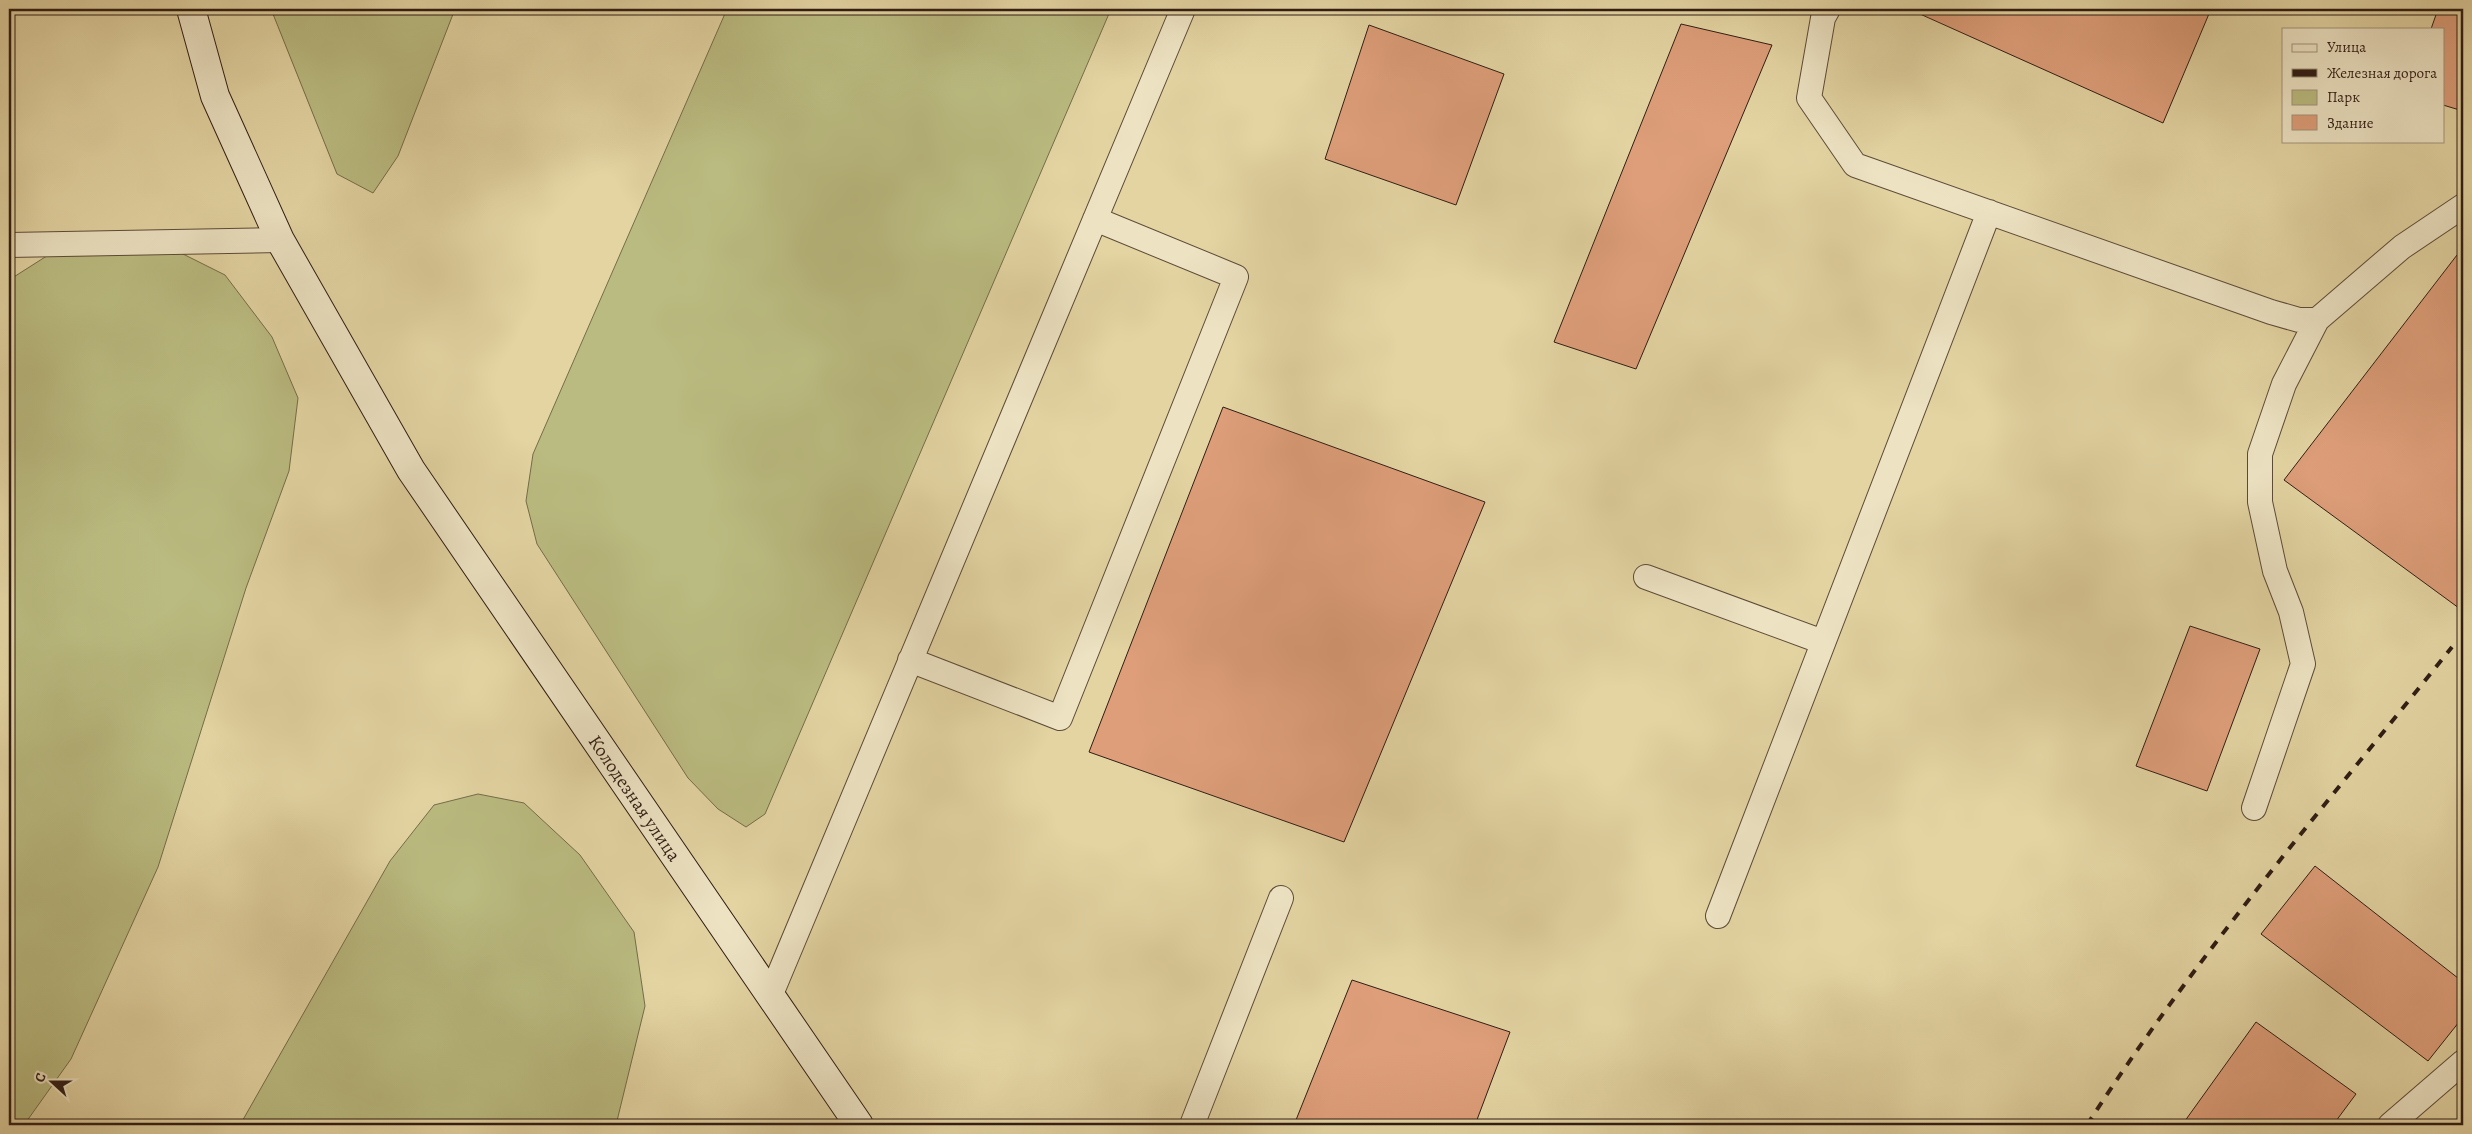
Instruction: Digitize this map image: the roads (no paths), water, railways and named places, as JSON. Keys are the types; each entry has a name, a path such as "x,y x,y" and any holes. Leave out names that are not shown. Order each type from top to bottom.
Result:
{"main road":[{"name":"Колодезная улица","path":"191,9 215,96 280,240 412,470 859,1125"}],"lane":[{"path":"770,994 1183,9"},
{"path":"1828,9 1823,18 1809,98 1855,165 2271,312 2299,320 2317,320"},
{"path":"2254,808 2302,664 2291,612 2276,571 2260,502 2260,454 2284,384 2317,320 2402,247 2463,206"},
{"path":"1718,916 1989,212"},
{"path":"910,660 1060,718 1236,277 1095,219"},
{"path":"9,245 280,240"},
{"path":"1646,577 1823,642"},
{"path":"1192,1125 1280,898"},
{"path":"2390,1125 2463,1062"}],"railway":[{"path":"2087,1125 2172,1001 2217,941 2310,822 2452,647"}]}
